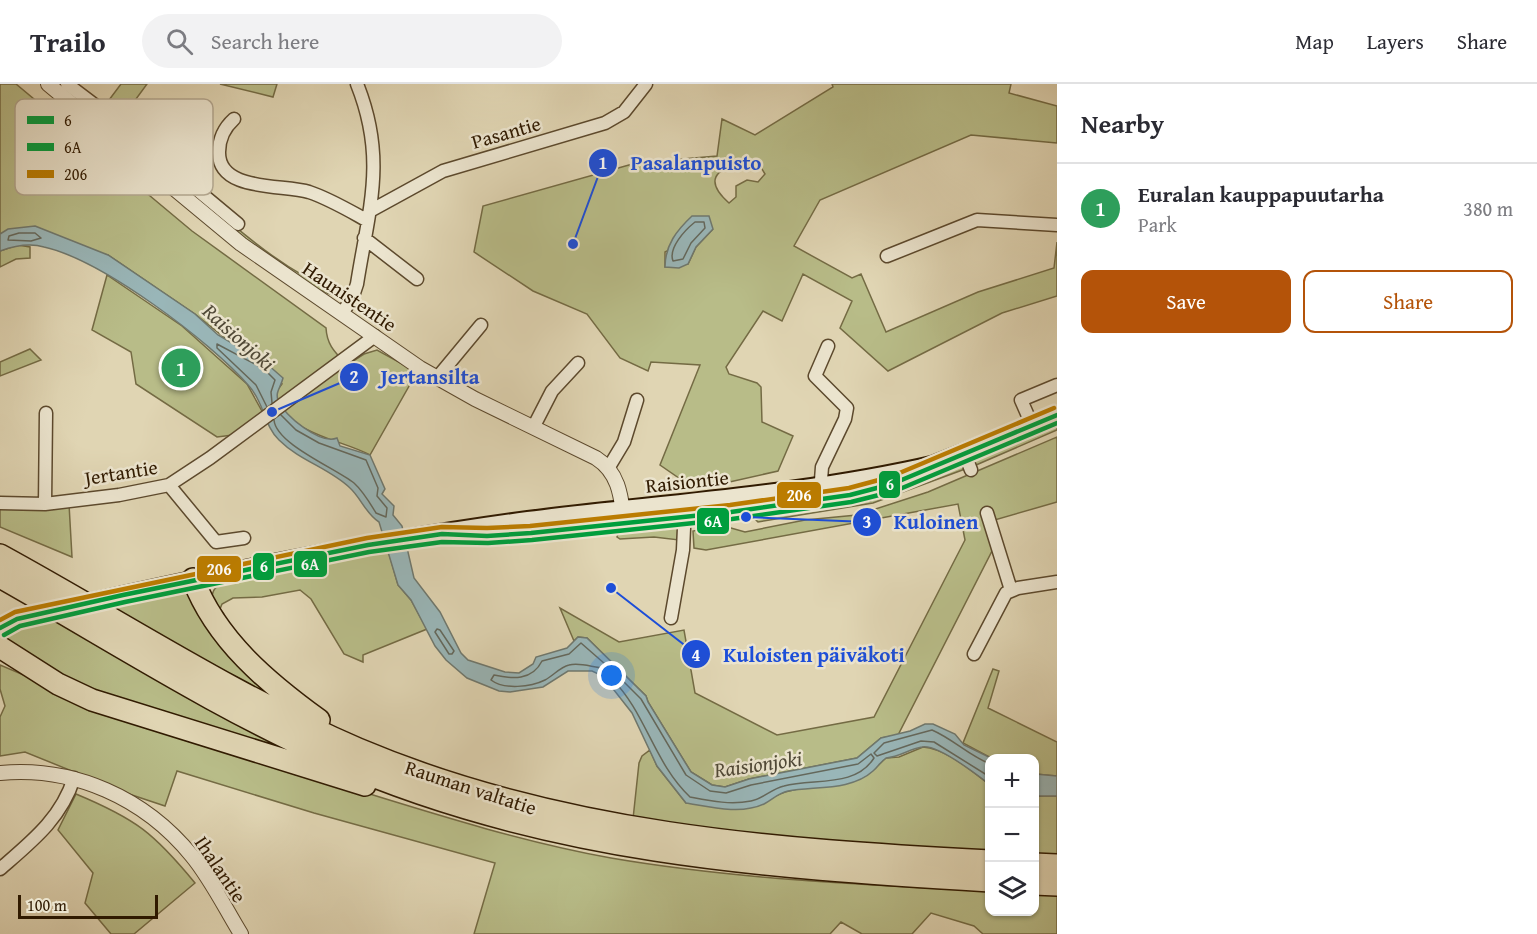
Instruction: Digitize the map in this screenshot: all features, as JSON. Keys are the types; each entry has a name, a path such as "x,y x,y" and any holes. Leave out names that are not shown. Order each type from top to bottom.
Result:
{"highway":[{"name":"Rauman valtatie","path":"0,555 166,651 314,729 361,750 484,795 621,826 705,839 794,848 985,861"},
{"name":"Rauman valtatie","path":"0,577 276,733 384,781 439,800 570,836 704,859 812,870 985,881"},
{"path":"193,579 211,618 250,662 281,692 361,750"},
{"path":"0,647 58,684 92,700 330,776 439,800"},
{"path":"1039,864 1057,865"},
{"path":"1039,884 1057,885"}],"main road":[{"name":"Raisiontie","path":"0,621 18,619 193,579 368,545 483,526 624,515 820,493 936,464 1057,415"},
{"name":"Raisiontie","path":"0,628 18,619"}],"street":[{"name":"Haunistentie","path":"48,84 66,99"},
{"path":"68,84 87,99"},
{"path":"342,313 354,294 369,216 375,166 374,140 357,84"},
{"name":"Pasantie","path":"369,216 443,171 605,123 629,107 646,84"},
{"path":"234,119 223,133 218,154 221,165 236,180 307,192 369,216"},
{"name":"Haunistentie","path":"182,195 241,244 437,378 534,426 609,467"},
{"path":"203,195 238,224"},
{"path":"887,256 977,220 1057,225"},
{"path":"364,238 417,279"},
{"path":"437,378 481,326"},
{"name":"Jertantie","path":"0,503 45,504 119,495 169,484 264,419 282,403 375,336"},
{"path":"820,493 822,467 847,414 845,403 815,376 828,345"},
{"path":"534,426 552,391 578,363"},
{"path":"1032,425 1021,400 1057,385"},
{"path":"624,515 616,478 609,467 624,441 638,400"},
{"path":"45,504 46,413"},
{"path":"964,452 971,470"},
{"path":"169,484 216,542 244,538"},
{"path":"671,618 683,550 684,509"},
{"path":"987,513 1011,590"},
{"path":"974,654 1002,598 1011,590 1057,582"},
{"name":"Ihalantie","path":"0,773 42,772 74,778 124,799 166,829 193,857 241,934"},
{"path":"0,869 54,818 68,798 74,778"}],"green space":[{"path":"0,84 16,84 34,99 15,99 15,195 149,195 192,231 326,328 330,344 347,365 364,354 377,350 417,372 370,455 301,426 281,406 276,392 282,384 195,314 108,255 0,234"},
{"path":"121,84 147,84 136,99 110,99"},
{"path":"220,84 277,84 273,97"},
{"path":"832,84 1011,84 1009,93 1057,106 1057,143 971,135 820,200 794,246 852,278 861,274 886,332 978,292 1054,268 1057,242 1057,296 1002,313 888,371 840,328 852,301 803,274 782,321 763,311 726,367 729,374 757,383 761,387 762,422 793,436 778,471 725,483 689,485 660,465 700,365 651,362 648,371 620,358 587,314 533,291 474,252 483,206 636,163 717,156 722,119 755,135 833,87","holes":["741,161 757,161 765,174 758,182 747,180 736,186 736,197 729,203 717,188 716,177 725,168","713,229 696,247 688,264 665,267 665,252"]},
{"path":"191,195 200,195 261,247 286,265 340,296 321,291 297,277"},
{"path":"18,245 30,247 30,258 16,259 0,267 0,251"},
{"path":"107,275 182,326 247,384 263,413 233,435 217,437 136,384 131,352 92,330"},
{"path":"30,349 41,360 0,376 0,362"},
{"path":"1057,422 1057,430 976,465 974,463 974,457"},
{"path":"1057,437 1057,502 991,521 993,549 898,735 881,738 857,758 749,779 725,787 712,785 691,772 646,696 587,638 578,637 574,641 560,608 619,642 684,630 695,693 777,735 874,717 965,540 958,504 706,550 694,548 693,531 714,527 714,530 721,530 724,526 745,532 805,520 857,515 928,492"},
{"path":"961,462 965,469 873,503 758,522 756,520 763,515 793,507 872,494"},
{"path":"69,504 72,557 0,527 0,507"},
{"path":"679,529 679,540 654,537 620,539 617,537 618,534"},
{"path":"388,550 398,585 411,600 427,629 363,655 363,662 344,654 311,599 300,590 262,597 233,598 222,604 220,609 224,614 213,607 212,596 215,589 232,579"},
{"path":"187,590 291,707 107,607"},
{"path":"54,618 172,687 330,768 82,690 0,640 0,636 19,627"},
{"path":"0,665 123,714 292,770 437,815 541,843 611,858 752,876 985,891 985,916 1039,916 1039,893 1057,894 1057,934 983,934 974,926 931,913 912,934 862,934 841,922 830,934 474,934 495,863 314,813 177,771 165,806 126,793 25,752 0,756 0,717 5,706 0,689"},
{"path":"993,669 999,671 988,708 1057,742 1057,776 1039,774 1039,754 985,755 963,743"},
{"path":"923,747 932,749 949,756 985,781 985,852 801,839 633,819 639,763 642,756 650,750 657,766 686,803 770,798 785,792 872,771 886,758 899,757"},
{"path":"76,794 114,811 143,829 168,852 195,883 134,934 111,934 85,903 93,873 58,830"},
{"path":"1039,796 1057,796 1057,855 1039,854"}],"water":[{"path":"692,216 709,216 713,229 696,247 688,264 679,268 665,267 667,252 673,238"},
{"path":"35,226 108,255 195,314 218,335 267,364 283,378 278,400 288,414 304,428 322,437 337,438 340,446 370,455 385,489 382,494 394,506 393,515 402,526 414,578 440,612 461,653 468,660 505,672 519,673 533,664 536,657 567,648 578,637 587,638 646,696 691,772 712,785 725,787 749,779 857,758 881,738 910,731 925,724 933,724 955,734 964,745 985,755 985,781 947,755 929,747 922,747 886,758 873,771 854,782 832,787 788,791 755,807 736,810 686,803 657,766 632,713 603,676 592,671 568,671 543,687 510,692 499,691 467,678 446,660 435,646 411,600 398,585 379,522 342,481 296,454 279,440 270,428 254,392 231,368 209,347 154,305 95,268 68,255 33,245 16,246 0,251 0,234 8,229"},
{"path":"1039,774 1057,776 1057,796 1039,796"}],"transit line":[{"name":"206","path":"0,620 15,612 367,538 442,527 530,526 730,505 849,488 890,477 1054,408"},
{"name":"6","path":"0,628 17,619 123,595 368,545 442,534 487,536 531,533 731,512 850,495 892,484 1057,415"},
{"name":"6A","path":"4,635 20,626 125,602 369,552 442,542 488,543 532,540 732,519 851,502 895,491 1057,423"}],"place":[{"name":"Pasalanpuisto","path":"573,244"},
{"name":"Euralan kauppapuutarha","path":"181,368"},
{"name":"Jertansilta","path":"272,412"},
{"name":"Kuloinen","path":"746,517"},
{"name":"Kuloisten päiväkoti","path":"611,588"}],"water label":[{"name":"Raisionjoki","path":"239,337"},
{"name":"Raisionjoki","path":"758,764"}]}
